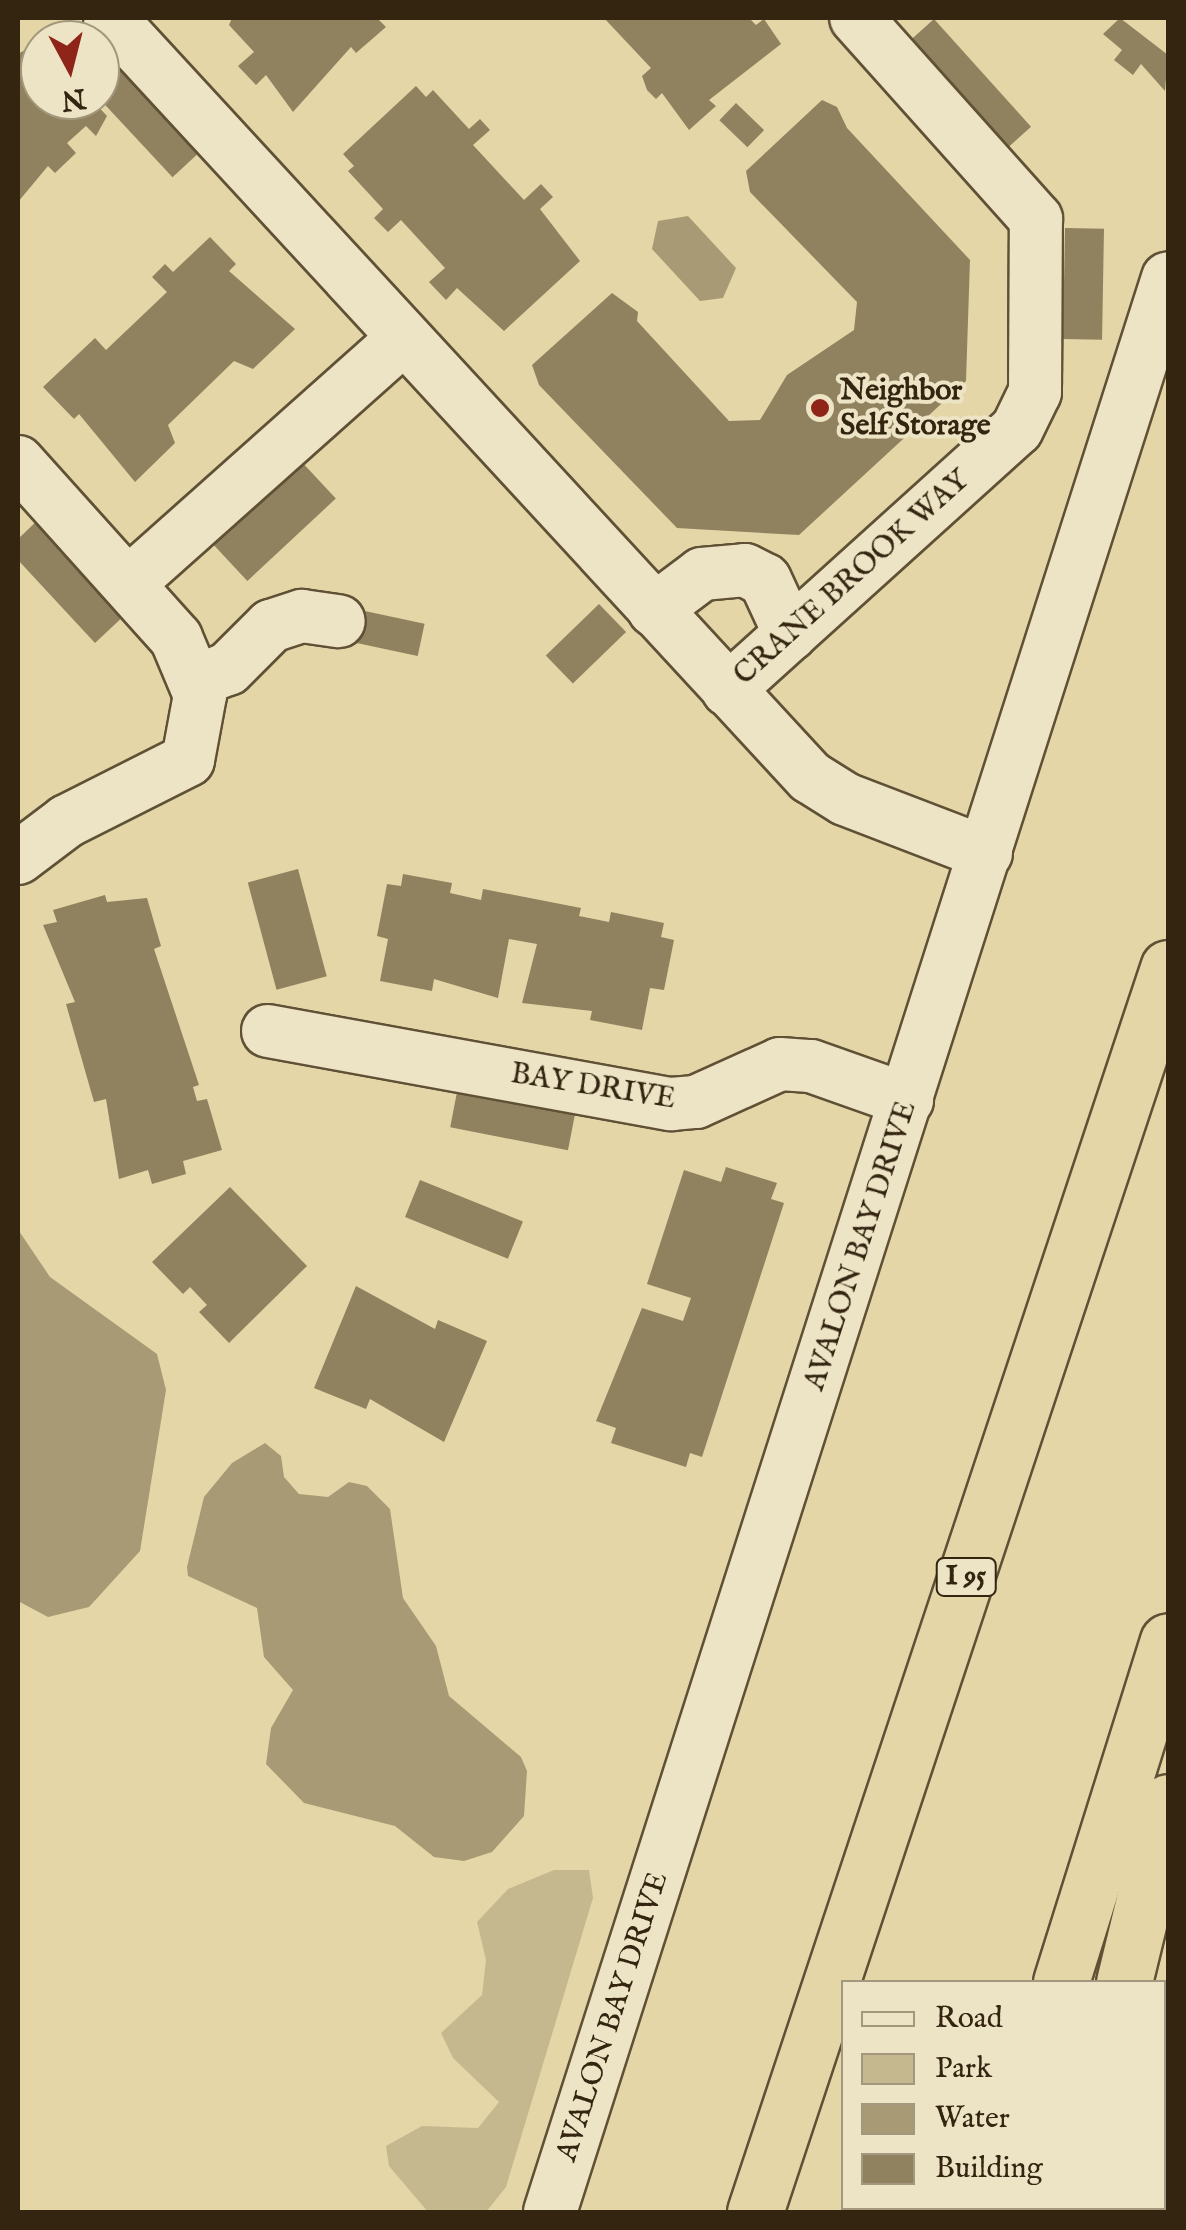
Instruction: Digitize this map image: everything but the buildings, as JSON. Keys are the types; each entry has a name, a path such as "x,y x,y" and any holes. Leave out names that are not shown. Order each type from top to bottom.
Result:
{"highway":[{"name":"I 95","path":"755,2212 1168,968"},
{"path":"1062,1980 1168,1641"},
{"path":"1124,1980 1168,1802"},
{"path":"736,2212 790,2110"}],"street":[{"name":"CRANE BROOK WAY","path":"110,18 810,776 844,799 986,854"},
{"name":"CRANE BROOK WAY","path":"728,690 1017,429 1035,392 1036,219 856,18"},
{"name":"AVALON BAY DRIVE","path":"550,2212 1168,278"},
{"path":"130,582 404,338"},
{"path":"18,462 130,582 176,638 196,681 199,732 188,760 67,821 18,858"},
{"path":"654,610 702,574 745,570 772,591 790,634"},
{"path":"196,681 228,669 271,626 302,616 339,621"},
{"name":"BAY DRIVE","path":"268,1031 670,1104 696,1102 780,1064 812,1066 908,1100"}],"green space":[{"path":"554,1870 589,1870 593,1898 506,2187 486,2212 428,2212 389,2166 386,2146 422,2126 478,2128 499,2102 453,2058 441,2033 482,1995 486,1960 477,1922 508,1889"}],"water":[{"path":"688,216 736,268 723,298 700,301 652,249 658,221"},
{"path":"18,1169 19,1231 50,1277 157,1354 166,1390 140,1551 89,1607 48,1617 18,1601"},
{"path":"265,1443 281,1456 284,1477 299,1494 328,1497 349,1482 367,1486 390,1509 403,1598 436,1646 449,1696 521,1757 527,1771 524,1816 492,1852 464,1861 434,1857 395,1826 304,1803 266,1764 271,1728 293,1690 264,1657 257,1608 188,1576 187,1567 204,1497 232,1463"}],"place":[{"name":"Neighbor Self Storage","path":"820,408"}]}
